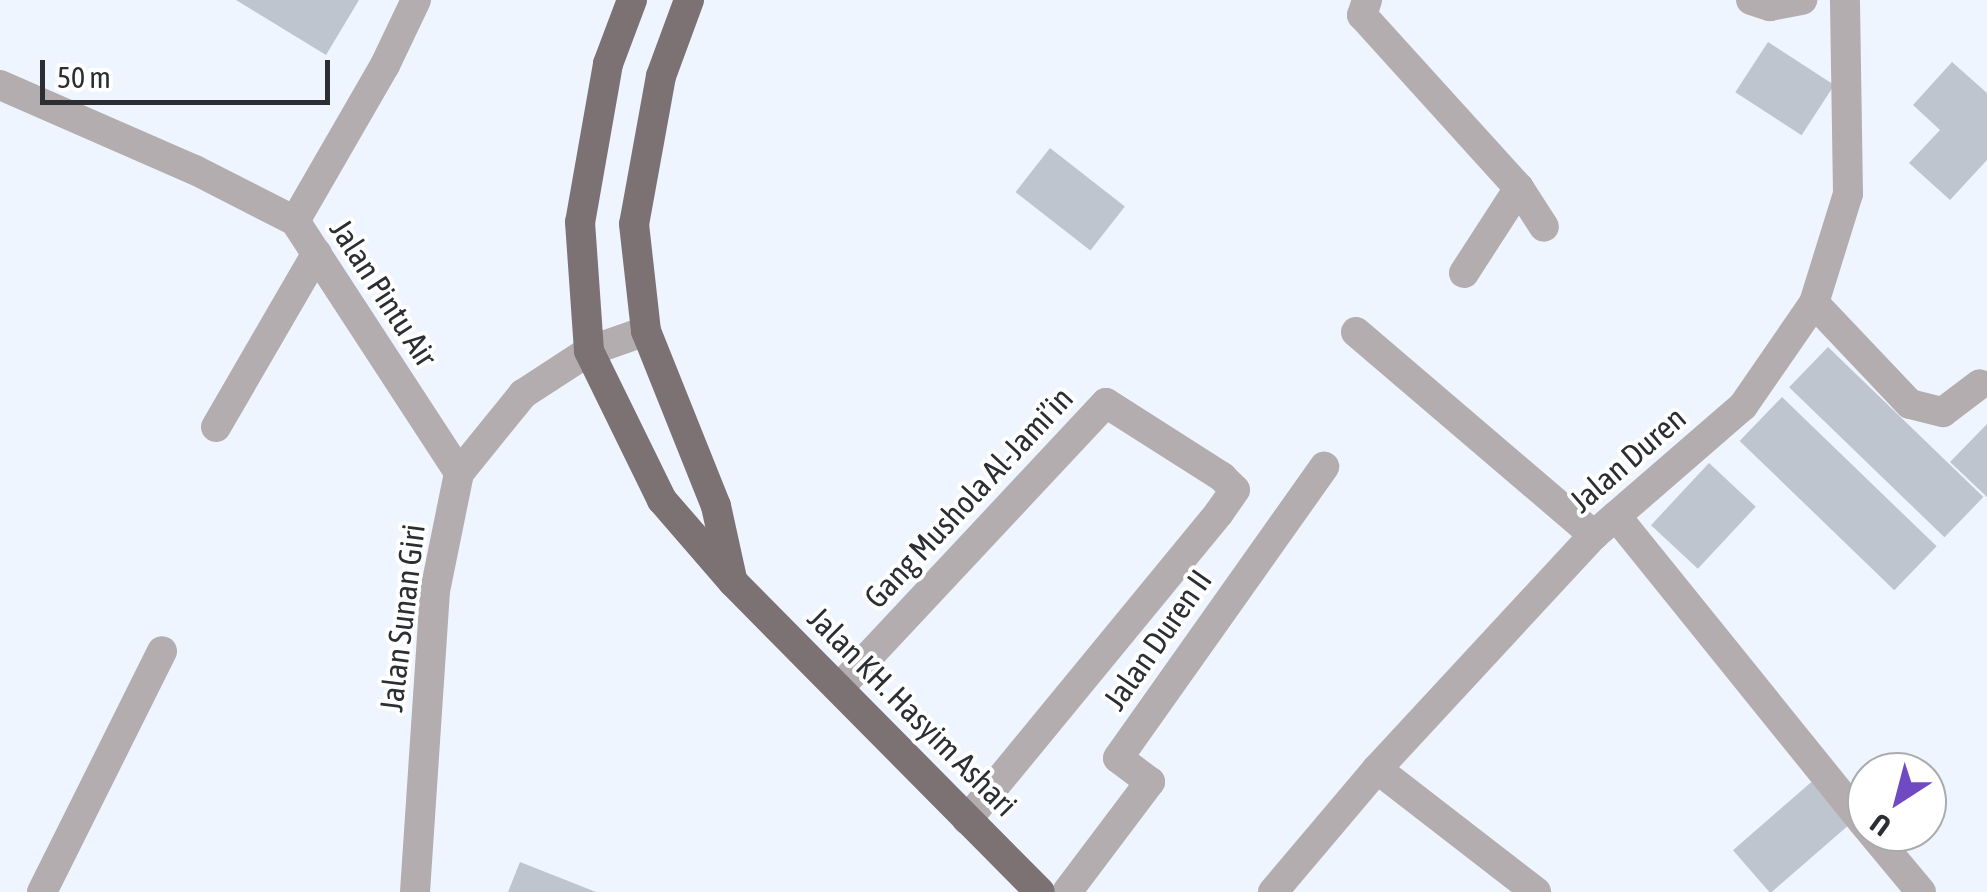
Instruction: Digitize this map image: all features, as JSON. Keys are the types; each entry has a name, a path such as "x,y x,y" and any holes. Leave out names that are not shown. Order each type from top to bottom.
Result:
{"main road":[{"name":"Jalan KH. Hasyim Ashari","path":"632,0 608,64 580,222 589,351 662,500 733,582 1040,892"},
{"path":"689,0 661,76 634,224 646,331 716,506 733,582"}],"street":[{"path":"294,222 385,65 416,0"},
{"path":"1367,0 1362,16 1519,188 1544,227"},
{"path":"1751,0 1770,6 1802,0"},
{"name":"Jalan Duren","path":"1273,892 1377,769 1605,525 1743,406 1814,303 1848,194 1846,0"},
{"name":"Jalan Pintu Air","path":"0,86 195,170 294,222 460,473"},
{"path":"1464,273 1519,188"},
{"path":"216,427 317,254"},
{"path":"1814,303 1910,404 1944,412 1985,384"},
{"name":"Jalan Sunan Giri","path":"414,892 435,591 460,473 524,394 589,351 646,331"},
{"path":"1356,332 1605,525 1847,805"},
{"name":"Gang Mushola Al-Jami’in","path":"840,687 1106,403 1222,477 1235,490 967,820"},
{"name":"Jalan Duren II","path":"1067,892 1150,782 1118,758 1324,467"},
{"path":"42,892 162,651"},
{"path":"1377,769 1536,892"},
{"path":"1887,852 1921,892"}],"building":[{"path":"236,0 359,0 326,55"},
{"path":"1768,42 1834,85 1802,135 1735,92"},
{"path":"1952,62 1987,93 1987,160 1950,200 1909,163 1940,130 1913,105"},
{"path":"1050,148 1125,206 1090,251 1016,192"},
{"path":"1828,347 1983,497 1944,537 1789,387"},
{"path":"1782,397 1937,546 1894,590 1740,441"},
{"path":"1987,424 1987,497 1950,462"},
{"path":"1709,463 1756,507 1698,569 1651,525"},
{"path":"1816,778 1847,814 1847,827 1769,892 1733,850"},
{"path":"520,862 596,892 508,892"}]}
